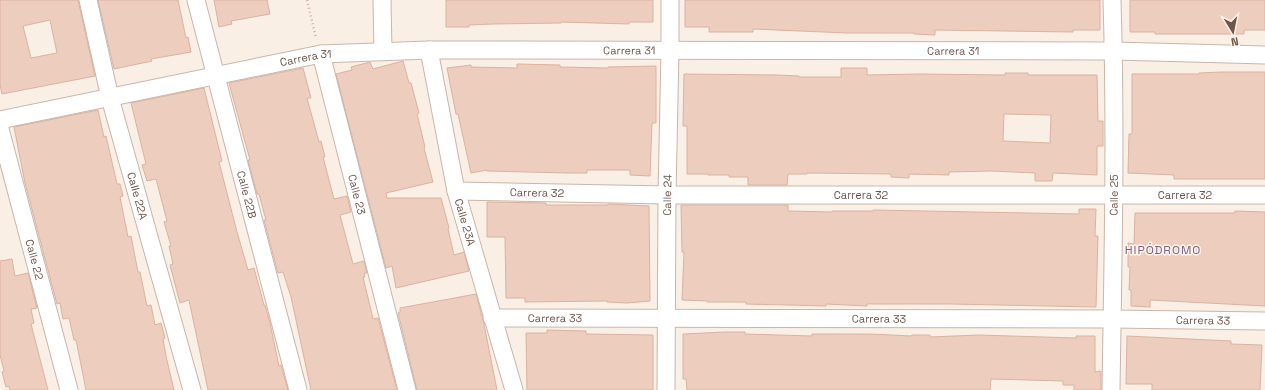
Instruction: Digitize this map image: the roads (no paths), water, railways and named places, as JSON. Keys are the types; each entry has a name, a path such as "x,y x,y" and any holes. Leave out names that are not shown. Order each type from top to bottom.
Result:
{"street":[{"name":"Calle 22A","path":"88,0 110,98 192,390"},
{"name":"Calle 22B","path":"196,0 298,390"},
{"path":"382,0 382,51"},
{"name":"Calle 24","path":"666,390 670,0"},
{"name":"Calle 25","path":"1111,390 1114,194 1114,51 1112,0"},
{"name":"Carrera 31","path":"0,120 321,54 429,50 1114,51 1265,55"},
{"name":"Calle 23A","path":"429,50 456,191 514,390"},
{"name":"Calle 23","path":"321,54 407,390"},
{"name":"Calle 22","path":"0,129 69,390"},
{"name":"Carrera 32","path":"456,191 667,195 1265,195"},
{"name":"Carrera 33","path":"492,318 666,317 1265,321"}],"district":[{"name":"HIPÓDROMO","path":"1163,250"}]}
